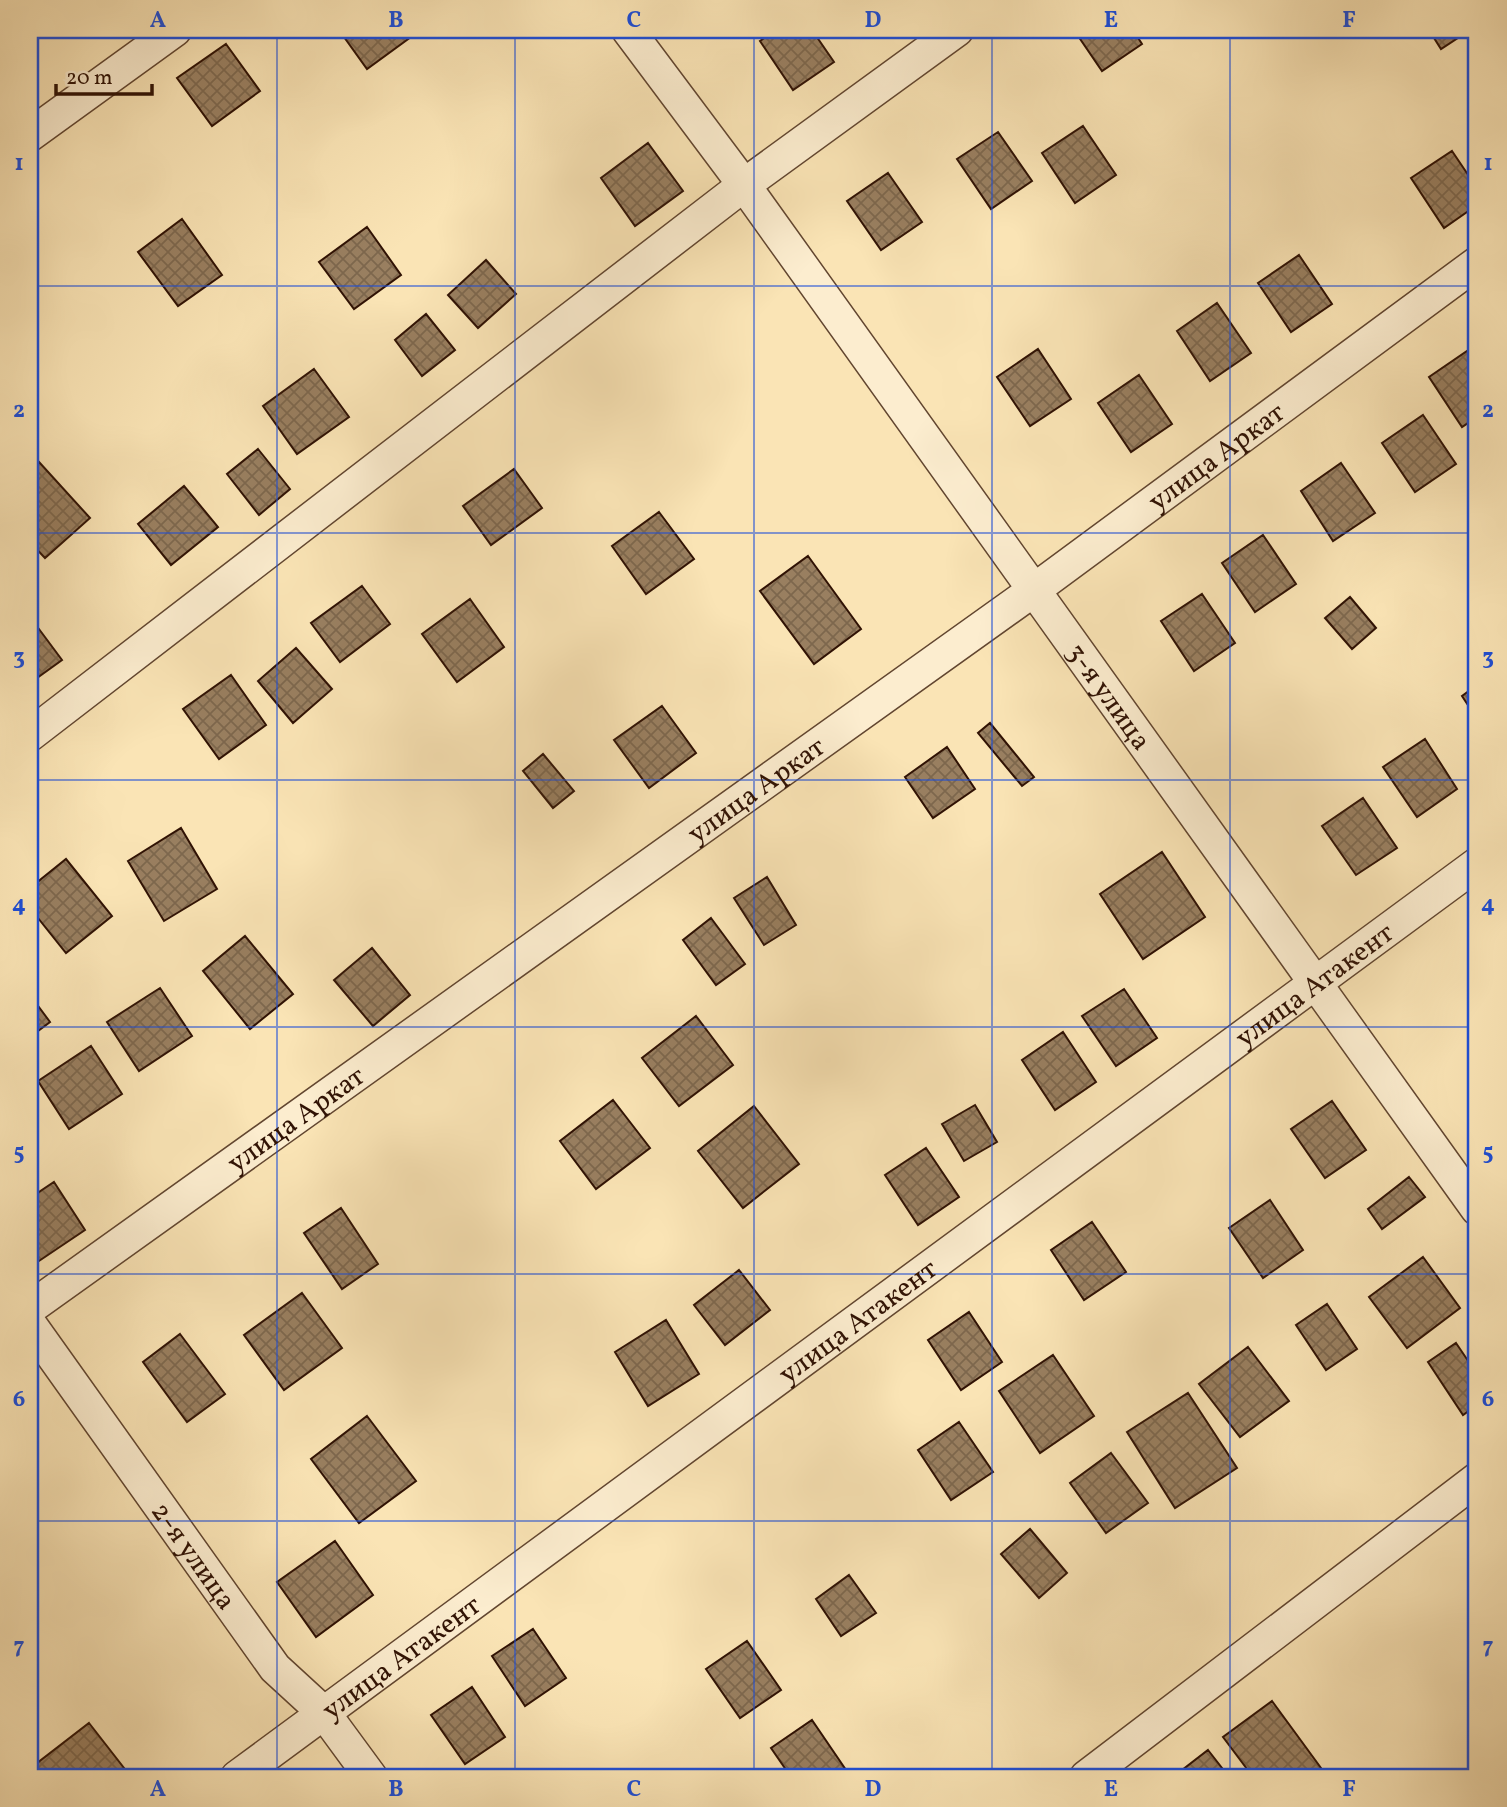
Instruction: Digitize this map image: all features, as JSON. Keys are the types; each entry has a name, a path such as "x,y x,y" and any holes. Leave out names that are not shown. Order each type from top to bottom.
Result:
{"street":[{"path":"30,135 176,30"},
{"name":"3-я улица","path":"628,30 744,185 1477,1209"},
{"path":"30,735 744,185 957,30"},
{"name":"улица Аркат","path":"30,1308 1034,590 1477,263"},
{"name":"улица Атакент","path":"237,1777 1477,864"},
{"name":"2-я улица","path":"30,1324 275,1668 324,1713 371,1777"},
{"path":"1086,1777 1477,1479"}],"building":[{"path":"339,30 412,30 415,34 367,69"},
{"path":"776,30 812,30 834,62 793,90 760,41"},
{"path":"1074,30 1133,30 1142,44 1102,71"},
{"path":"1429,30 1470,30 1441,49"},
{"path":"226,44 260,91 212,126 177,78"},
{"path":"1083,126 1116,175 1075,203 1042,153"},
{"path":"998,132 1032,181 991,209 957,159"},
{"path":"648,143 683,191 635,226 601,178"},
{"path":"1452,151 1477,188 1477,205 1444,228 1411,178"},
{"path":"888,173 922,222 881,250 847,201"},
{"path":"182,219 222,275 178,306 138,252"},
{"path":"367,227 401,275 354,309 319,262"},
{"path":"1299,255 1332,304 1291,332 1258,283"},
{"path":"486,260 516,294 478,328 448,295"},
{"path":"1217,303 1251,353 1210,381 1177,331"},
{"path":"426,314 455,350 422,376 395,340"},
{"path":"1038,349 1071,399 1030,426 997,377"},
{"path":"1470,349 1477,360 1477,417 1462,427 1429,377"},
{"path":"314,369 349,417 297,454 263,406"},
{"path":"1139,375 1172,424 1131,452 1098,403"},
{"path":"1423,415 1456,464 1415,492 1382,443"},
{"path":"258,449 290,489 259,515 227,474"},
{"path":"39,462 90,518 45,558 30,542 30,470"},
{"path":"1341,463 1375,513 1333,541 1301,491"},
{"path":"514,469 542,508 491,545 463,506"},
{"path":"184,486 218,527 171,565 138,524"},
{"path":"659,512 694,559 646,594 612,546"},
{"path":"1263,535 1296,584 1255,612 1222,563"},
{"path":"808,556 861,629 814,664 760,591"},
{"path":"362,586 390,624 340,662 311,623"},
{"path":"1202,594 1235,643 1194,671 1161,621"},
{"path":"1350,597 1376,628 1352,649 1325,618"},
{"path":"470,599 504,647 457,682 422,634"},
{"path":"33,621 62,660 30,683 30,623"},
{"path":"296,648 332,689 293,723 258,681"},
{"path":"231,675 266,725 219,759 183,709"},
{"path":"1477,685 1477,719 1462,696"},
{"path":"662,706 696,753 649,788 614,740"},
{"path":"990,723 1034,777 1022,786 978,733"},
{"path":"1425,739 1457,789 1417,817 1383,767"},
{"path":"947,747 975,789 933,818 905,777"},
{"path":"543,754 574,791 553,808 523,771"},
{"path":"1363,798 1397,848 1356,875 1322,826"},
{"path":"181,828 217,889 164,921 128,861"},
{"path":"1162,852 1205,917 1143,959 1100,894"},
{"path":"66,859 112,916 66,953 30,908 30,888"},
{"path":"767,877 796,925 764,945 734,898"},
{"path":"711,918 745,964 716,985 683,940"},
{"path":"245,936 293,994 250,1029 203,971"},
{"path":"372,948 410,995 373,1026 334,980"},
{"path":"160,988 192,1036 139,1071 107,1022"},
{"path":"1124,989 1157,1038 1116,1066 1082,1016"},
{"path":"30,995 50,1022 30,1037"},
{"path":"696,1016 733,1065 679,1106 642,1058"},
{"path":"1063,1032 1096,1082 1055,1110 1022,1060"},
{"path":"91,1046 122,1094 69,1129 38,1081"},
{"path":"613,1100 650,1148 596,1189 560,1141"},
{"path":"1332,1101 1366,1150 1325,1178 1291,1129"},
{"path":"975,1105 997,1142 964,1161 942,1124"},
{"path":"754,1106 799,1164 743,1208 698,1151"},
{"path":"926,1148 959,1197 918,1225 885,1175"},
{"path":"1409,1177 1425,1197 1382,1229 1368,1209"},
{"path":"54,1182 85,1230 33,1265 30,1261 30,1198"},
{"path":"1270,1200 1303,1250 1263,1278 1229,1228"},
{"path":"341,1208 378,1264 342,1289 304,1233"},
{"path":"1092,1222 1126,1272 1084,1300 1051,1250"},
{"path":"1423,1257 1460,1308 1407,1348 1369,1297"},
{"path":"739,1270 770,1310 725,1345 694,1305"},
{"path":"302,1293 342,1348 284,1390 244,1335"},
{"path":"1327,1304 1357,1349 1326,1370 1296,1325"},
{"path":"969,1312 1002,1362 961,1390 928,1340"},
{"path":"666,1320 699,1374 648,1406 615,1352"},
{"path":"180,1334 225,1394 187,1422 143,1362"},
{"path":"1456,1343 1477,1374 1477,1405 1463,1415 1428,1362"},
{"path":"1248,1347 1289,1401 1240,1437 1199,1384"},
{"path":"1053,1355 1094,1416 1040,1453 999,1391"},
{"path":"1188,1393 1237,1468 1175,1508 1127,1432"},
{"path":"367,1416 416,1481 359,1523 311,1459"},
{"path":"959,1422 993,1472 951,1500 918,1450"},
{"path":"1111,1453 1148,1503 1106,1533 1070,1483"},
{"path":"1030,1529 1067,1573 1039,1598 1001,1554"},
{"path":"335,1541 373,1595 316,1637 277,1582"},
{"path":"849,1575 876,1613 841,1636 816,1599"},
{"path":"533,1629 566,1678 525,1706 492,1656"},
{"path":"747,1641 781,1690 740,1718 706,1669"},
{"path":"472,1687 505,1737 465,1764 431,1715"},
{"path":"1272,1701 1321,1768 1309,1777 1253,1777 1223,1737"},
{"path":"812,1720 846,1770 835,1777 791,1777 771,1748"},
{"path":"89,1723 131,1777 40,1777 32,1767"},
{"path":"1208,1750 1229,1777 1173,1777"}]}
